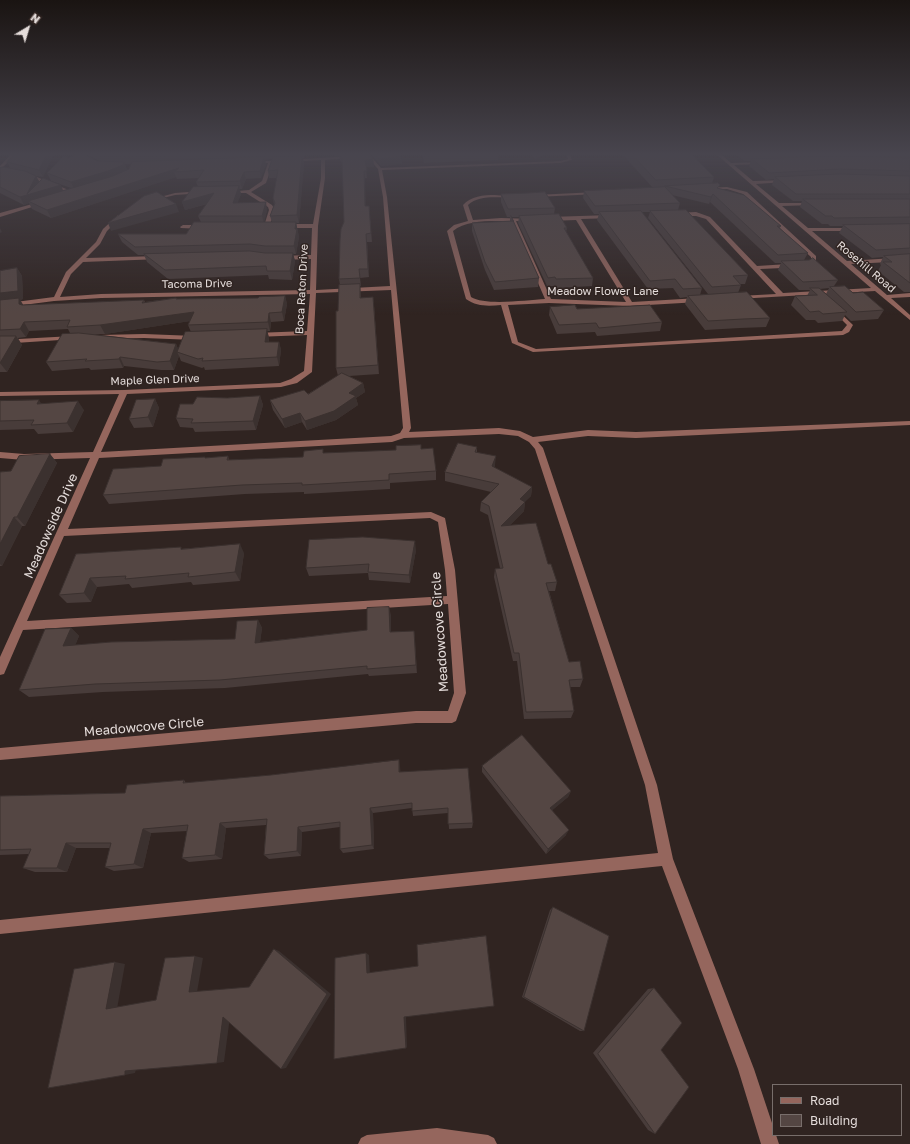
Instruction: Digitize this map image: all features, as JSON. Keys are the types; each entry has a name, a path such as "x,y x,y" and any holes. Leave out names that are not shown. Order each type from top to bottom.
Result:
{"street":[{"path":"0,214 25,207"},
{"path":"267,226 272,210 269,207"},
{"name":"Boca Raton Drive","path":"308,372 315,226 318,207"},
{"path":"386,207 407,428 403,435"},
{"path":"466,207 471,222 535,220"},
{"path":"755,268 805,265 814,261 814,257 761,207"},
{"name":"Rosehill Road","path":"781,207 910,318"},
{"path":"56,299 68,273 98,243 105,230 122,213"},
{"path":"669,214 700,215 708,218 781,295"},
{"path":"542,219 617,216"},
{"path":"578,218 630,304"},
{"path":"513,220 549,301"},
{"name":"Meadow Flower Lane","path":"471,222 454,226 450,231 468,298 474,302 486,304 549,301 630,304 706,300 701,294"},
{"path":"259,226 315,226"},
{"path":"183,227 206,227"},
{"path":"808,230 859,229"},
{"path":"81,260 165,258"},
{"path":"275,258 314,258"},
{"path":"846,263 910,259"},
{"name":"Tacoma Drive","path":"0,306 56,299 109,296 313,292 394,288"},
{"path":"728,298 876,289"},
{"path":"817,293 823,298"},
{"path":"885,297 910,295"},
{"path":"504,303 515,343 535,351 843,333 847,331 850,325 829,304"},
{"path":"251,336 311,332"},
{"path":"91,338 144,336 202,338"},
{"path":"0,342 83,338"},
{"name":"Maple Glen Drive","path":"0,394 124,392 281,385 294,381 308,372"},
{"name":"Meadowside Drive","path":"0,670 62,534 124,392"},
{"path":"532,440 588,433 636,435 910,423"},
{"path":"0,455 24,457 96,455 392,439 403,435 499,431 520,434 532,440 539,448 546,465 651,785 666,859 746,1069 770,1144"},
{"name":"Meadowcove Circle","path":"0,754 416,718 452,717 460,693 451,600 450,570 442,520 431,515 62,534"},
{"path":"20,626 451,600"},
{"path":"0,927 666,859"},
{"path":"367,1144 437,1138 488,1144"}],"building":[{"path":"41,207 55,207 47,210"},
{"path":"129,207 164,207 108,223"},
{"path":"204,207 264,207 262,216 198,216"},
{"path":"273,207 298,207 297,215 270,216"},
{"path":"344,207 369,207 371,233 366,234 368,269 359,269 360,278 339,279 340,240 341,229 344,222"},
{"path":"507,207 555,208 508,209"},
{"path":"727,207 759,207 781,226 777,226 808,253 778,255"},
{"path":"814,207 910,207 910,217 834,218 832,216 826,216"},
{"path":"686,210 748,275 733,276 741,285 712,287 650,211"},
{"path":"641,211 702,288 683,289 675,279 650,281 599,212"},
{"path":"559,214 567,228 564,228 593,278 548,278 519,216"},
{"path":"511,216 539,278 495,282 485,262 472,223 513,221"},
{"path":"194,222 296,222 295,229 297,229 294,246 265,246 250,244 135,247 118,234 186,234"},
{"path":"910,224 910,248 876,250 843,225"},
{"path":"250,251 265,253 293,253 290,271 267,271 266,266 165,270 144,254"},
{"path":"910,254 910,283 883,262 892,262 884,256"},
{"path":"813,258 838,280 803,282 781,261 809,260"},
{"path":"17,268 18,291 0,293 0,271"},
{"path":"360,284 360,298 373,297 378,365 336,368 336,311 338,311 339,285"},
{"path":"845,286 853,293 863,292 884,310 856,312 830,287"},
{"path":"810,288 819,288 847,312 823,314 819,311 810,312 795,296 817,295"},
{"path":"747,292 770,318 708,321 688,296"},
{"path":"285,296 282,312 269,313 268,322 188,325 194,312 100,325 67,327 70,320 24,322 20,329 0,330 0,300 19,298 19,304 22,305 144,300 142,303 176,298 258,298"},
{"path":"575,305 577,309 650,305 662,322 599,328 596,323 559,325 550,307"},
{"path":"267,329 265,342 279,342 277,357 202,361 203,358 198,359 177,352 185,332"},
{"path":"79,333 176,344 170,361 157,362 120,357 119,359 85,361 87,359 46,362 62,334"},
{"path":"0,336 16,336 0,363"},
{"path":"342,373 363,383 349,393 356,396 334,411 305,421 300,413 282,419 270,400 304,390 308,394"},
{"path":"260,396 253,421 191,423 193,419 176,418 180,404 193,404 197,397 227,398"},
{"path":"155,399 148,417 129,419 136,400"},
{"path":"39,400 37,404 78,401 67,423 31,425 34,420 0,421 0,401"},
{"path":"458,443 477,447 475,452 496,456 492,466 532,487 520,499 525,502 501,526 536,523 548,564 551,564 557,582 546,583 569,662 580,661 583,679 569,680 574,711 526,712 519,653 514,653 495,569 503,568 489,506 481,502 499,484 445,472"},
{"path":"421,445 421,449 433,448 436,471 389,474 389,480 302,485 302,483 242,485 103,495 113,469 161,466 163,459 228,456 227,460 303,457 304,451 323,449 323,453 396,450 396,446"},
{"path":"50,454 17,517 14,517 0,544 0,472 11,471 19,456"},
{"path":"363,537 415,541 409,575 368,572 369,564 306,568 309,540"},
{"path":"240,544 235,572 188,577 189,573 125,579 126,576 90,578 84,593 59,595 76,554 181,547 181,549"},
{"path":"389,607 390,632 414,631 416,665 367,669 367,666 220,680 95,684 19,690 45,629 71,628 63,646 111,642 235,639 237,621 258,620 255,643 367,630 367,608"},
{"path":"522,735 571,791 550,808 569,830 548,849 482,766"},
{"path":"399,760 399,772 468,768 473,823 448,824 448,808 412,811 412,803 370,808 372,845 340,849 340,822 298,827 297,851 264,855 267,819 220,823 215,855 182,858 188,825 143,829 134,864 105,867 111,843 66,843 57,868 23,868 31,849 0,850 0,796 125,793 127,785 184,780 183,783 271,775"},
{"path":"553,907 609,936 584,1031 524,997"},
{"path":"486,936 494,1006 404,1017 406,1048 334,1059 335,958 366,953 367,973 418,966 417,945"},
{"path":"274,949 327,994 281,1069 223,1017 217,1063 125,1071 125,1075 48,1088 74,969 115,962 106,1009 156,1000 165,958 195,956 189,992 249,987"},
{"path":"654,988 682,1023 661,1050 689,1087 655,1134 598,1054"}]}
